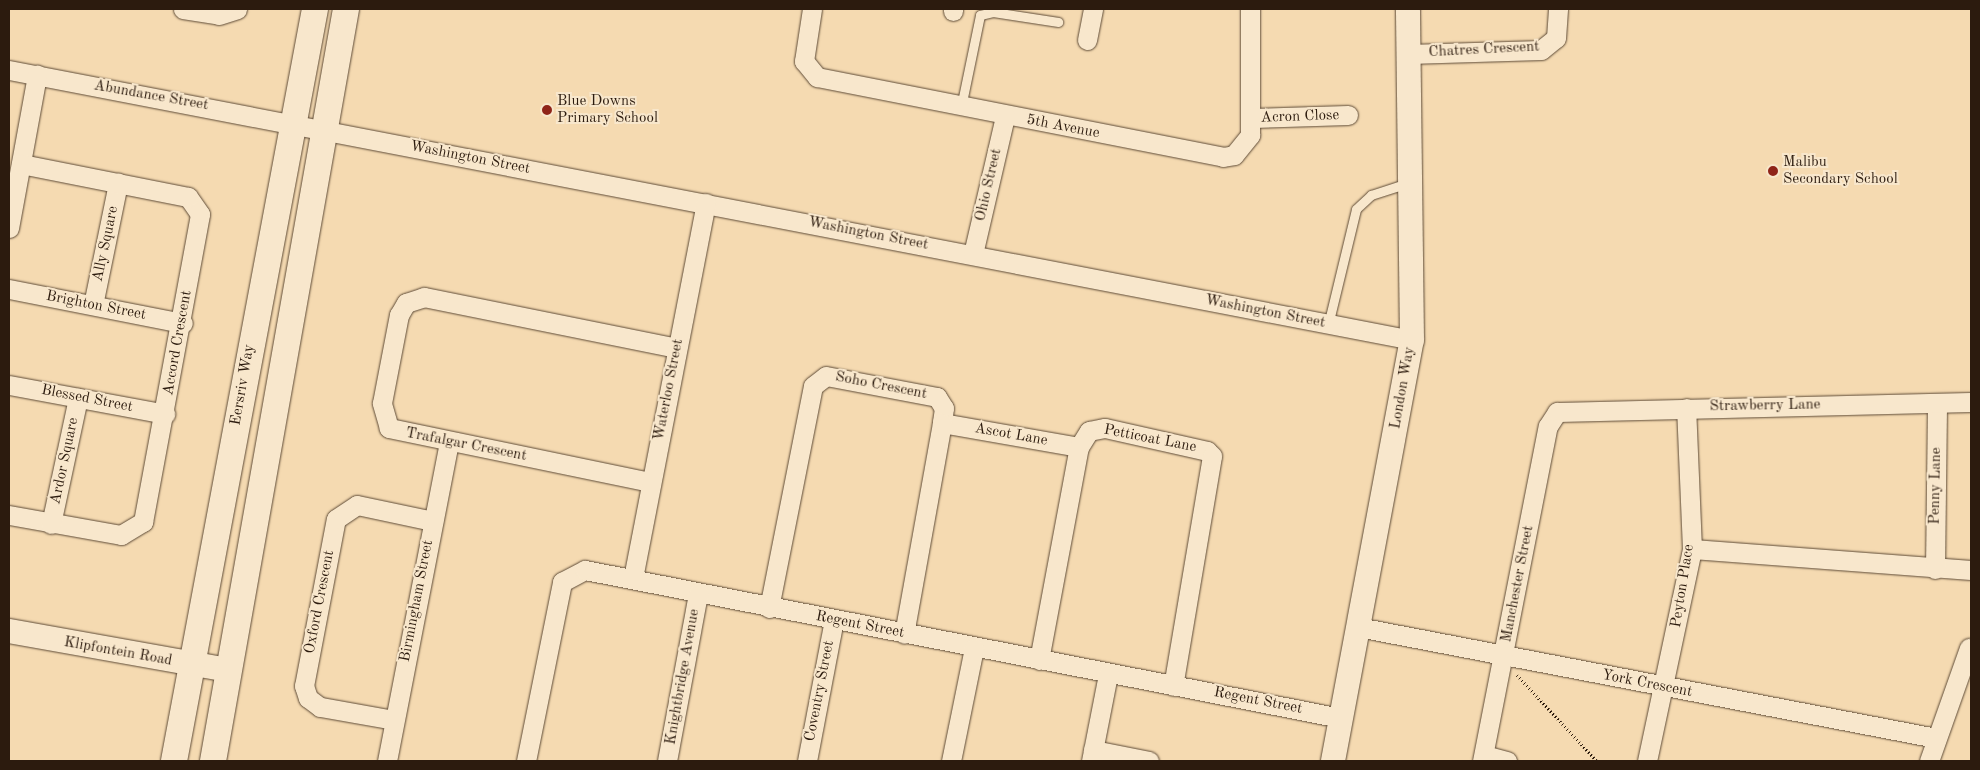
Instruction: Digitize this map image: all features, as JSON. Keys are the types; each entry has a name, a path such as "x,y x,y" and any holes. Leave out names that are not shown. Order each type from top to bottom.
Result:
{"main road":[{"name":"Eersriv Way","path":"174,761 292,123 315,9"},
{"path":"213,761 323,129 346,9"}],"street":[{"path":"183,9 219,15 237,9"},
{"name":"5th Avenue","path":"812,9 804,61 812,75 1004,116 1223,157 1234,155 1244,145 1252,118 1250,9"},
{"path":"1087,40 1093,9"},
{"name":"London Way","path":"1333,761 1412,340 1408,9"},
{"name":"Chatres Crescent","path":"1408,54 1541,50 1556,38 1558,9"},
{"name":"Abundance Street","path":"9,70 323,129"},
{"path":"9,228 37,75"},
{"name":"Acron Close","path":"1252,118 1348,115"},
{"name":"Ohio Street","path":"973,254 1004,116"},
{"name":"Washington Street","path":"323,129 1412,340"},
{"name":"Accord Crescent","path":"9,515 121,535 135,530 145,517 183,323 199,206 188,197 21,164"},
{"name":"Ally Square","path":"93,305 118,183"},
{"name":"Waterloo Street","path":"633,578 650,482 706,203"},
{"name":"Brighton Street","path":"9,289 183,323"},
{"name":"Trafalgar Crescent","path":"650,482 394,431 383,417 398,315 411,300 424,297 677,348"},
{"name":"Soho Crescent","path":"769,608 809,396 817,382 826,376 937,397 944,408 942,423 904,634"},
{"name":"Blessed Street","path":"9,385 165,414"},
{"name":"Ardor Square","path":"51,524 78,398"},
{"name":"Strawberry Lane","path":"1560,410 1971,402"},
{"name":"Penny Lane","path":"1935,569 1937,403"},
{"name":"Peyton Place","path":"1647,761 1692,549 1686,408"},
{"name":"Manchester Street","path":"1483,758 1548,426 1560,410"},
{"name":"Ascot Lane","path":"942,423 1079,448"},
{"name":"Petticoat Lane","path":"1039,660 1079,448 1089,431 1105,428 1206,451 1212,456 1173,686"},
{"name":"Birmingham Street","path":"387,761 448,441"},
{"name":"Oxford Crescent","path":"394,720 320,707 308,698 304,686 336,519 357,505 433,522"},
{"path":"1692,549 1935,569 1971,570"},
{"name":"Regent Street","path":"526,761 562,582 585,570 633,578 769,608 1341,718"},
{"name":"Knightbridge Avenue","path":"667,761 698,593"},
{"name":"Coventry Street","path":"807,761 834,620"},
{"name":"York Crescent","path":"1358,627 1664,688 1936,738"},
{"name":"Klipfontein Road","path":"9,631 191,665 228,670"},
{"path":"951,761 974,648"},
{"path":"1929,761 1969,648"},
{"path":"1108,674 1092,756 1149,761"},
{"path":"1483,758 1507,761"}],"lane":[{"path":"961,107 980,15 993,12 1058,22"},
{"path":"1328,325 1356,209 1371,195 1411,182"}],"path":[{"path":"1504,656 1529,693 1597,761"}],"place":[{"name":"Blue Downs Primary School","path":"547,110"},
{"name":"Malibu Secondary School","path":"1773,171"}]}
